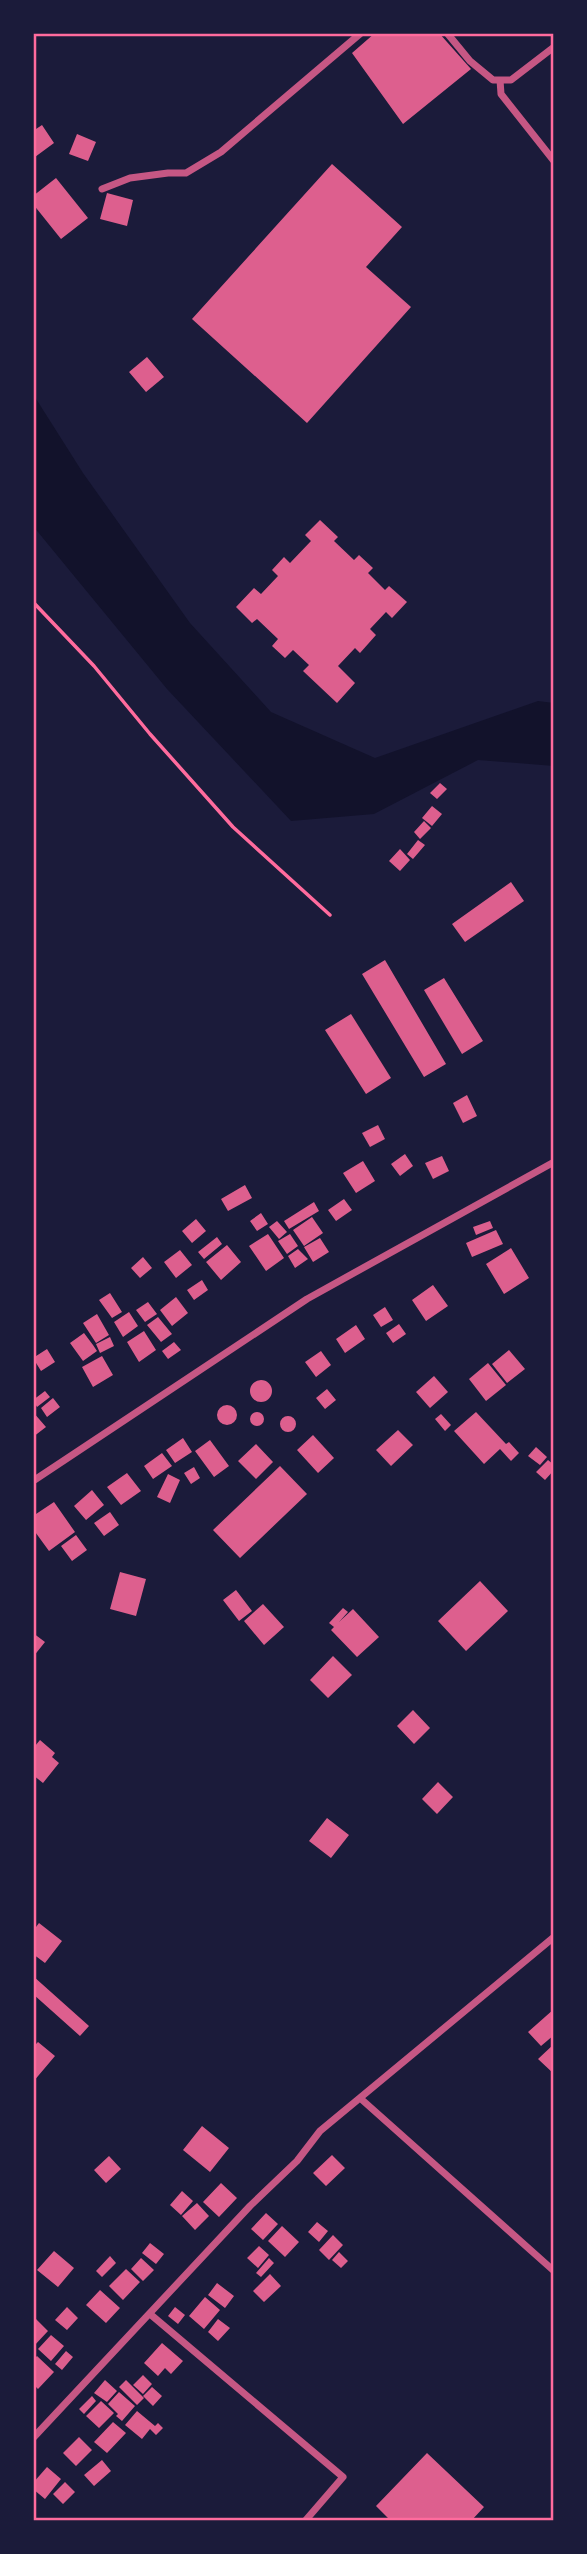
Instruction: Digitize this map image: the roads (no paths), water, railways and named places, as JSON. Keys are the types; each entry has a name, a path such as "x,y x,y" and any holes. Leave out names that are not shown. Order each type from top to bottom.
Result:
{"street":[{"path":"102,189 130,178 186,173 221,152 361,33"},
{"path":"447,33 470,61 493,80 511,79 554,47"},
{"path":"500,80 501,94 554,161"},
{"path":"33,1481 307,1299 554,1161"},
{"path":"33,2438 250,2206 297,2161 320,2131 554,1937"},
{"path":"360,2098 554,2271"},
{"path":"149,2314 343,2477 305,2521"}]}
